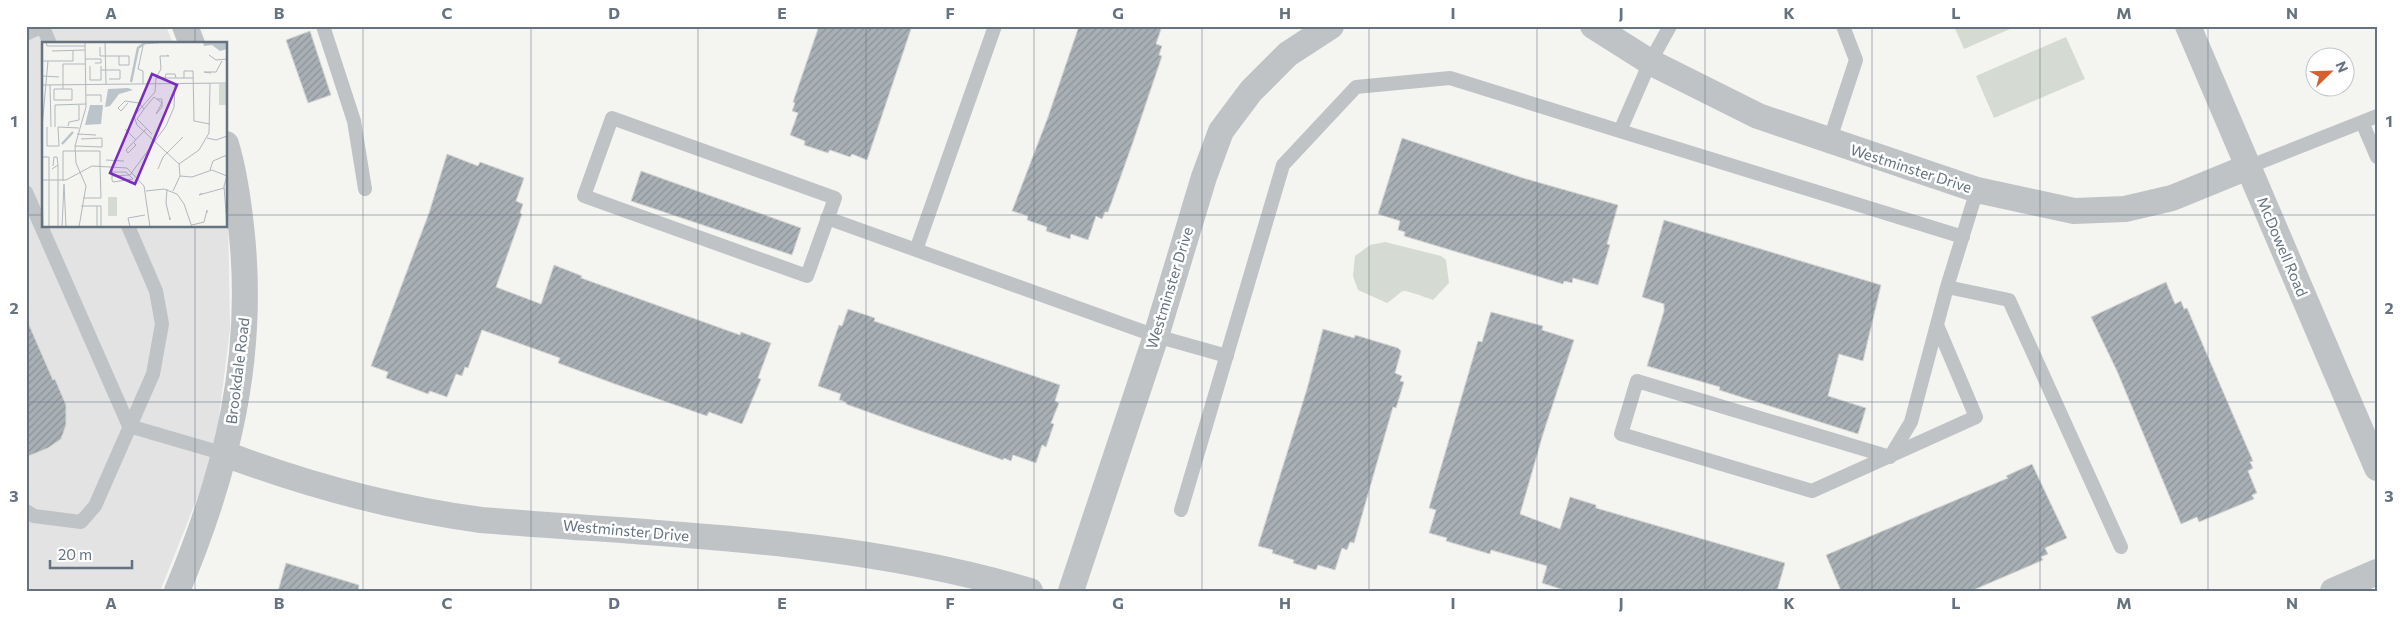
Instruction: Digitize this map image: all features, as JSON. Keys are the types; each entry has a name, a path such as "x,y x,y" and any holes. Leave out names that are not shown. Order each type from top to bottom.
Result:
{"street":[{"path":"185,26 191,42"},
{"name":"Westminster Drive","path":"1071,591 1156,336 1204,177 1220,131 1251,91 1288,54 1331,26"},
{"name":"Westminster Drive","path":"1593,26 1650,62 1758,116 1829,142 1977,190 2074,211 2125,209 2172,198 2248,167"},
{"name":"McDowell Road","path":"2188,26 2377,468"},
{"name":"Brookdale Road","path":"177,591 190,560 225,454 239,389 246,307 245,261 239,208 228,154"},
{"name":"Westminster Drive","path":"225,454 313,484 394,506 431,513 482,520 840,549 930,564 1030,591"},
{"path":"2333,591 2377,572"}],"lane":[{"path":"26,34 43,26 49,42"},
{"path":"323,26 354,121 365,189"},
{"path":"916,250 995,26"},
{"path":"1620,131 1650,62 1670,26"},
{"path":"1829,142 1856,60 1843,26"},
{"path":"1182,510 1283,165 1356,86 1450,78 1963,237"},
{"path":"2248,167 2377,116"},
{"path":"612,118 834,198 827,218 807,276 584,196 612,118"},
{"path":"2362,122 2377,157"},
{"path":"1890,457 1911,422 1947,287 1977,190"},
{"path":"26,192 129,426 225,454"},
{"path":"827,218 1156,336 1227,356"},
{"path":"26,511 34,516 81,522 95,506 153,374 162,324 156,291 129,228"},
{"path":"1947,287 2009,300 2120,547"},
{"path":"1890,457 1637,381 1621,434 1812,491 1890,457 1976,417 1937,325"}],"shaded area":[{"path":"26,26 166,26 172,42 42,42 42,228 228,228 228,217 230,329 214,456 160,591 26,591"},
{"path":"1954,26 2017,26 1964,49"},
{"path":"2066,37 2085,79 1994,118 1976,76"},
{"path":"1385,242 1441,256 1446,260 1449,283 1433,300 1403,291 1387,303 1358,290 1353,276 1355,256 1370,245"}],"building":[{"path":"819,26 912,26 867,160 852,154 850,157 830,150 828,153 804,145 805,141 790,135 798,113 792,111 795,103 793,102"},
{"path":"1079,26 1162,26 1156,44 1162,46 1159,55 1162,56 1133,142 1108,212 1105,212 1102,219 1096,216 1088,240 1071,234 1070,239 1046,231 1047,227 1027,220 1028,216 1012,211 1048,117"},
{"path":"310,31 331,95 308,103 286,40"},
{"path":"1402,138 1523,178 1618,205 1607,244 1610,245 1598,285 1573,278 1572,283 1564,281 1563,284 1404,236 1405,232 1398,230 1400,221 1378,214"},
{"path":"447,154 478,166 480,162 524,178 516,201 523,204 520,213 522,214 496,287 541,304 554,265 582,276 581,278 740,335 741,332 771,343 758,378 761,379 742,424 709,412 707,416 615,384 558,363 560,358 482,330 468,368 465,367 462,376 456,374 447,397 430,391 428,394 386,378 388,372 371,366 429,213"},
{"path":"641,171 801,228 792,255 631,201"},
{"path":"1664,220 1881,285 1863,361 1839,354 1828,396 1866,408 1858,434 1719,390 1720,387 1647,366 1664,311 1664,304 1642,297"},
{"path":"2166,282 2175,304 2181,301 2184,309 2187,308 2253,461 2250,462 2253,468 2248,471 2257,493 2252,495 2254,499 2199,522 2197,517 2181,524 2117,371 2091,317"},
{"path":"848,309 875,318 874,321 1060,385 1055,401 1059,403 1051,423 1054,424 1046,447 1042,445 1036,463 1013,455 1011,461 1004,458 1003,460 918,430 846,404 846,402 839,400 841,394 818,386 839,325 842,326"},
{"path":"1491,312 1543,326 1542,330 1574,340 1543,434 1520,514 1560,529 1570,497 1596,505 1596,508 1785,563 1777,591 1567,591 1542,583 1547,566 1491,550 1490,554 1446,541 1447,538 1429,533 1436,510 1429,508 1478,341 1482,342"},
{"path":"26,318 66,405 66,425 61,439 48,448 26,457"},
{"path":"1323,329 1354,338 1355,335 1398,348 1401,351 1395,373 1402,376 1400,381 1404,382 1396,408 1393,407 1354,543 1350,542 1347,550 1342,548 1335,570 1318,565 1316,570 1293,563 1294,560 1272,553 1273,550 1258,546 1307,389"},
{"path":"2032,464 2067,538 2045,548 2048,554 2041,557 2043,560 1971,591 1841,591 1826,555 2008,478 2006,476"},
{"path":"286,563 359,585 358,591 278,591"}]}
